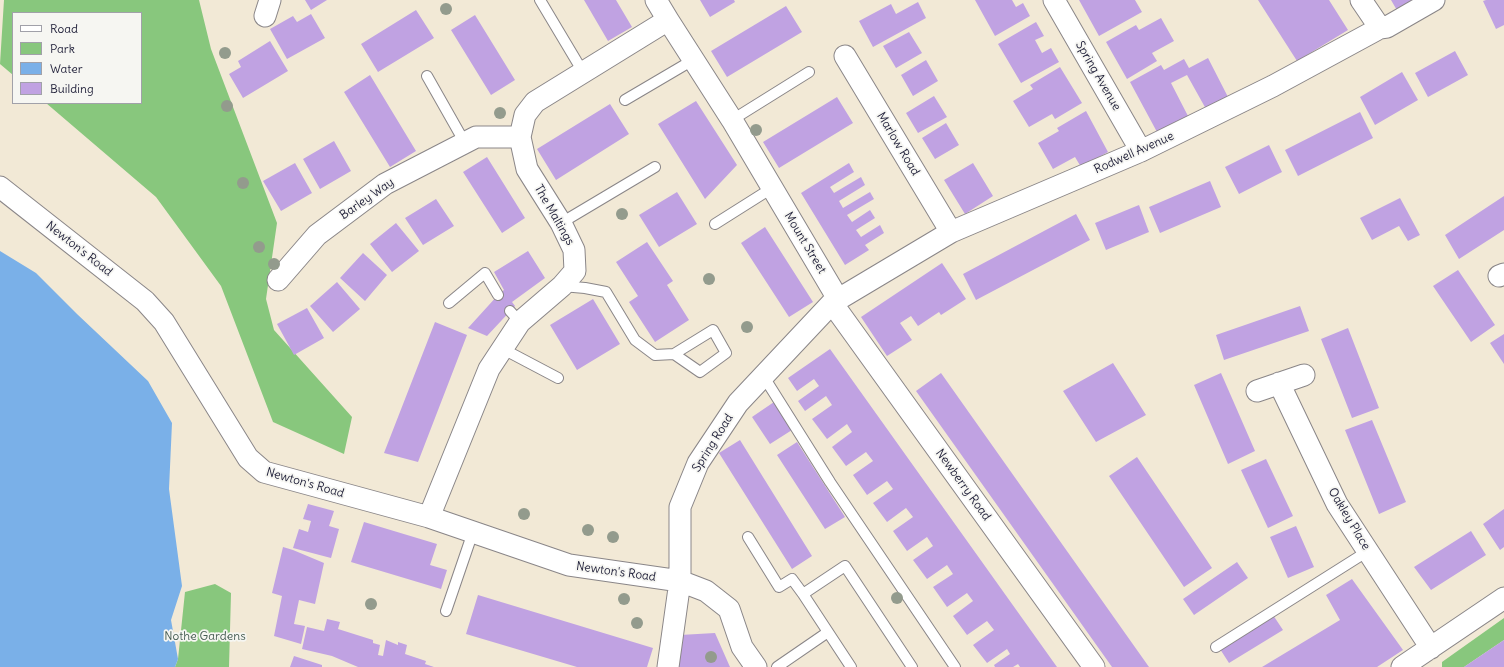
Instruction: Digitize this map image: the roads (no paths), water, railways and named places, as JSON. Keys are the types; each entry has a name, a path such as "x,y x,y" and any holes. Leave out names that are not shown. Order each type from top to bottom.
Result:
{"street":[{"path":"656,0 732,120 772,188"},
{"name":"Spring Avenue","path":"1054,0 1142,151"},
{"path":"1361,0 1380,28"},
{"name":"Rodwell Avenue","path":"836,301 951,232 1142,151 1273,86 1434,0"},
{"name":"The Maltings","path":"429,517 489,369 503,349 515,317 562,286 575,271 574,250 561,223 527,169 520,138 525,115 535,102 668,20"},
{"name":"Marlow Road","path":"845,56 951,232"},
{"name":"Barley Way","path":"278,280 317,235 386,184 476,137 520,138"},
{"name":"Newton's Road","path":"0,187 145,301 164,322 248,458 264,472 429,517 569,565 680,581 706,591 730,609 742,647 756,667"},
{"name":"Mount Street","path":"772,188 836,301"},
{"name":"Spring Road","path":"668,667 680,581 680,508 698,463 738,403 836,301"},
{"name":"Newberry Road","path":"836,301 1094,667"},
{"path":"1257,391 1304,375"},
{"name":"Oakley Place","path":"1279,383 1337,504 1431,648"},
{"path":"1404,666 1504,598"}],"lane":[{"path":"540,0 583,72"},
{"path":"625,100 693,60"},
{"path":"732,120 808,72"},
{"path":"427,76 465,143"},
{"path":"561,223 655,167"},
{"path":"715,224 772,188"},
{"path":"449,303 485,273 498,295"},
{"path":"562,286 586,288 606,292 635,340 655,355 674,354 713,330 726,353 700,372 674,354"},
{"path":"503,349 558,378"},
{"path":"764,377 830,482 955,667"},
{"path":"446,611 473,532"},
{"path":"748,537 779,587 792,579 851,667"},
{"path":"1216,647 1368,551"},
{"path":"803,594 845,566 912,667"},
{"path":"777,667 828,632"}],"water":[{"path":"0,251 36,273 148,381 172,423 169,489 182,586 171,620 178,659 175,667 0,667"}],"park label":[{"name":"Nothe Gardens","path":"205,637"}]}
